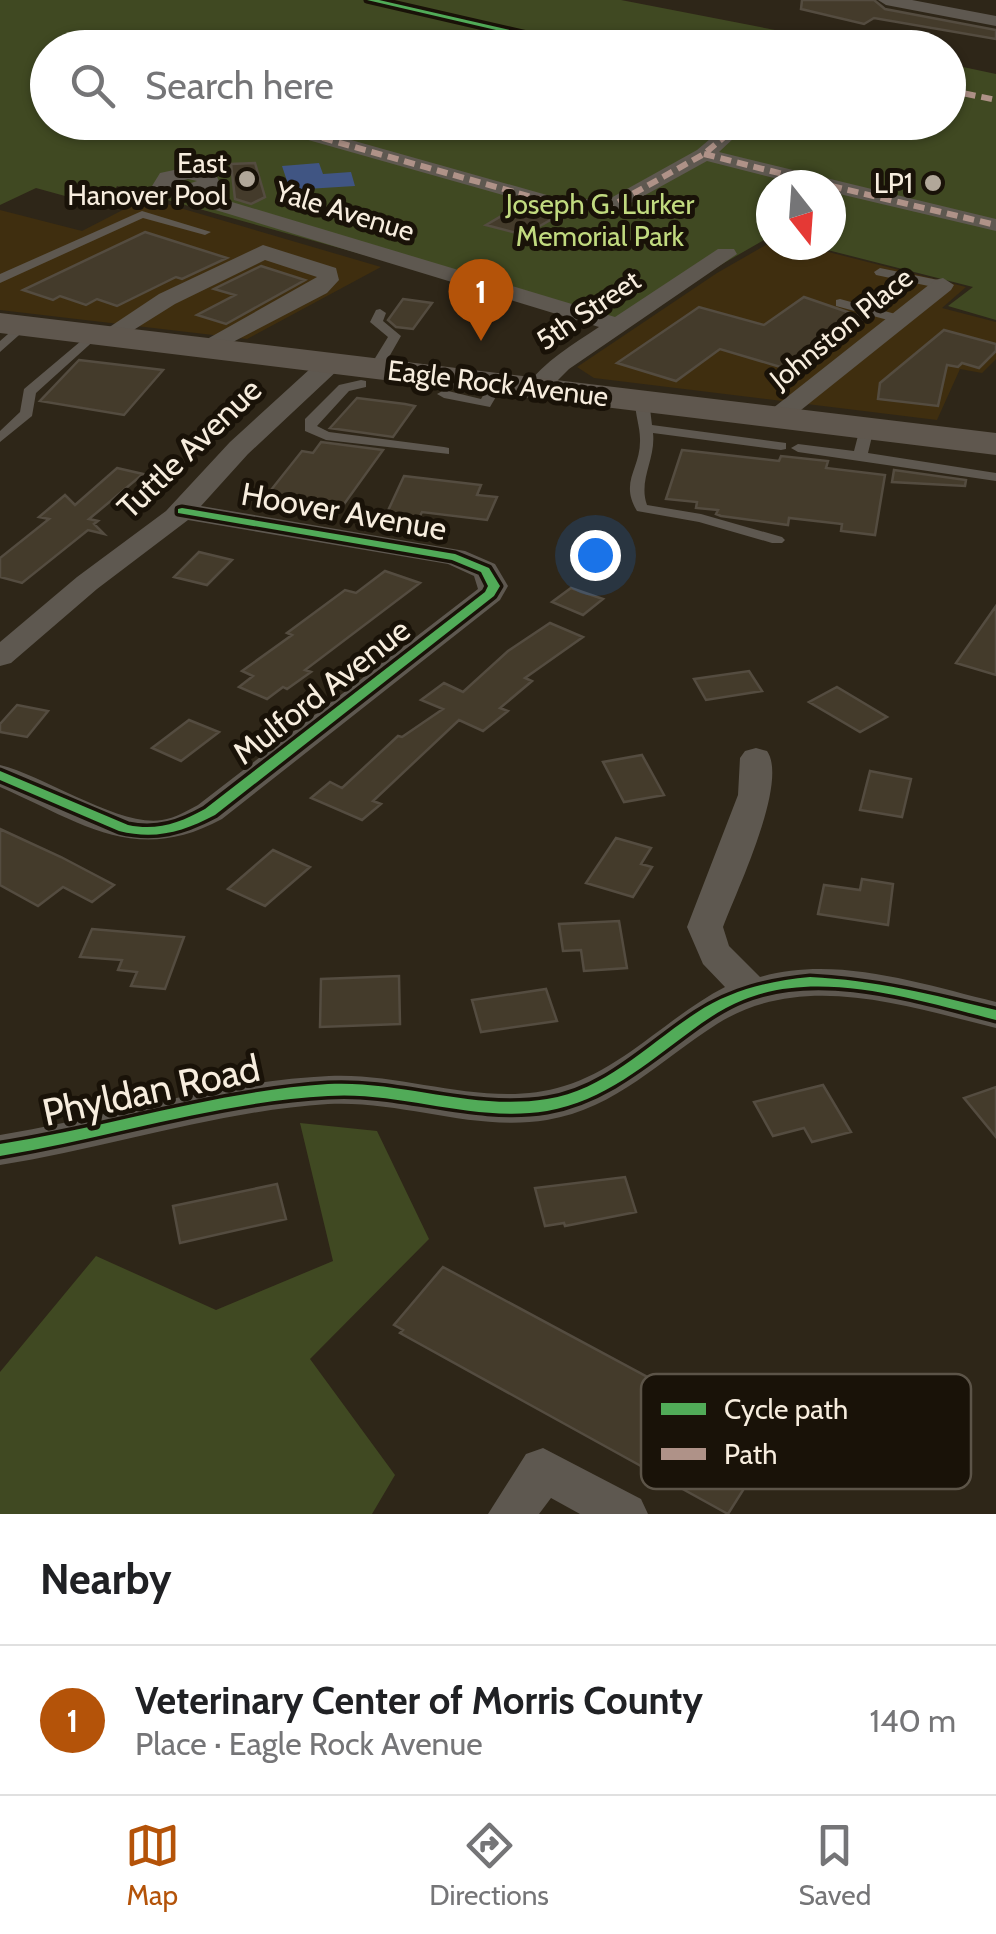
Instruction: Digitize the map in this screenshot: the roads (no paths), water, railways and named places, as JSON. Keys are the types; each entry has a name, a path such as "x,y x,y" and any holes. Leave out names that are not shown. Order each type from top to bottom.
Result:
{"main road":[{"name":"Eagle Rock Avenue","path":"8,332 101,335 332,363 369,376 491,394 538,388 642,414 864,442 996,444"}],"street":[{"path":"886,0 996,22"},
{"path":"344,140 600,214 704,154 720,140"},
{"path":"704,154 766,170"},
{"name":"Yale Avenue","path":"170,190 616,325"},
{"path":"846,191 976,224 996,225"},
{"path":"101,335 264,252 328,273 328,280 319,288 208,348"},
{"name":"5th Street","path":"538,388 545,376 616,325 726,254"},
{"name":"Johnston Place","path":"779,432 943,284"},
{"name":"Tuttle Avenue","path":"0,658 87,583 182,511 280,409 332,363"},
{"name":"Hoover Avenue","path":"182,511 455,558 474,563 492,577"},
{"name":"Mulford Avenue","path":"0,775 124,828 141,833 180,829 210,812 490,594 494,586 492,577"},
{"path":"752,991 714,954 705,927 755,796 756,758"},
{"name":"Phyldan Road","path":"0,1150 109,1132 266,1096 334,1089 498,1107 565,1102 623,1077 701,1016 752,991 792,982 834,980 996,1015"},
{"path":"512,1514 543,1470 624,1514"}],"lane":[{"path":"0,280 142,214 205,232"},
{"path":"880,272 943,284"},
{"path":"840,302 900,319"},
{"path":"310,428 310,422 344,388 369,376 395,336 378,326 380,313"},
{"path":"0,438 26,412 29,392 101,335"},
{"path":"444,394 491,394"},
{"path":"280,409 326,436 444,451"},
{"path":"642,414 647,448 635,485 642,508 702,518 777,540"},
{"path":"798,448 864,442 996,477"}],"water":[{"path":"319,163 323,174 351,172 355,186 290,190 282,166"}],"place":[{"name":"East Hanover Pool","path":"247,179"},
{"name":"LP1","path":"933,183"},
{"name":"Veterinary Center of Morris County","path":"481,341"}],"park label":[{"name":"Joseph G. Lurker Memorial Park","path":"600,220"}]}
